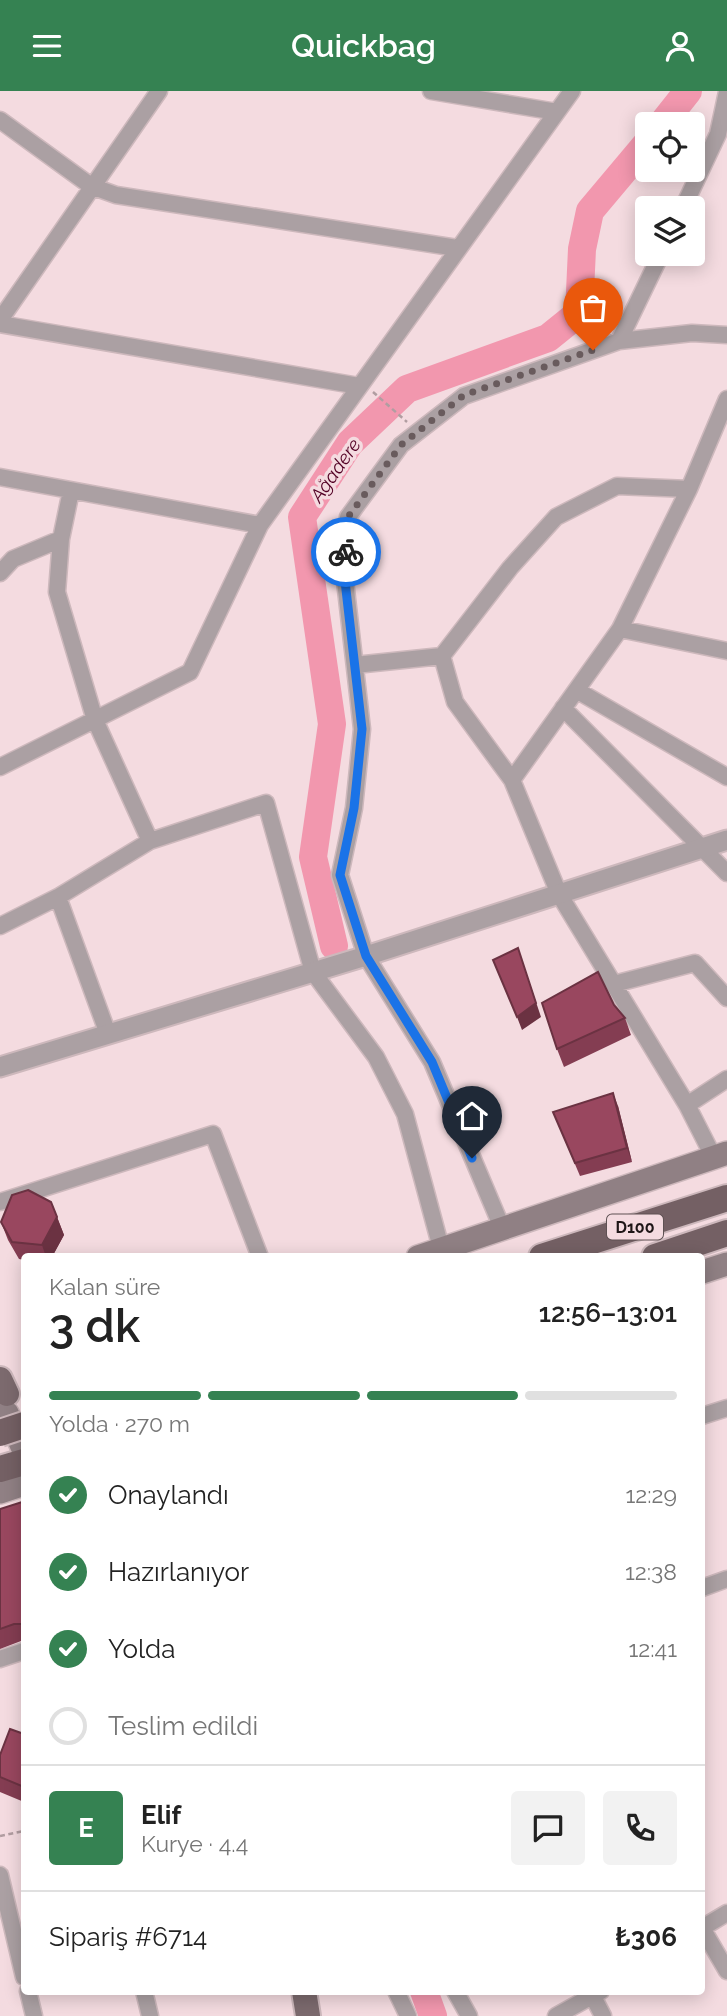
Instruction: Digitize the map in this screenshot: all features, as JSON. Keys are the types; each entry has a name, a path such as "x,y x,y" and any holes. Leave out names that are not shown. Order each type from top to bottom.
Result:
{"highway":[{"name":"D100","path":"555,1253 727,1198"},
{"name":"D100","path":"667,1253 727,1233"},
{"path":"0,1433 21,1426"}],"main road":[{"path":"428,1253 720,1156"},
{"path":"705,1271 727,1264"},
{"path":"6,1393 21,1426"},
{"path":"6,1393 8,1413 21,1444"},
{"path":"305,1995 308,2016"}],"street":[{"path":"159,91 91,186 0,322 359,386"},
{"path":"431,91 556,112"},
{"path":"0,767 190,672 260,525 572,91"},
{"path":"688,196 718,134 727,92"},
{"path":"0,120 91,186 116,195 457,248"},
{"path":"619,341 655,266"},
{"path":"503,1230 432,1062 366,956 340,875 354,808 362,729 345,581 348,517 401,445 464,395 619,341 692,333 727,335"},
{"path":"512,780 620,629 689,489 727,399"},
{"path":"0,477 260,525"},
{"path":"355,664 442,656 510,568 556,517 617,486 689,489"},
{"path":"71,491 61,539 57,592 95,720 150,841"},
{"path":"0,573 13,558 61,539"},
{"path":"620,629 727,650"},
{"path":"442,656 456,702 512,780 559,894 720,1156"},
{"path":"578,691 727,777"},
{"path":"563,708 727,873"},
{"path":"0,926 58,897 150,841 266,803 313,972 376,1057 405,1114 441,1248"},
{"path":"0,1067 366,956 727,840"},
{"path":"58,897 108,1034"},
{"path":"614,984 695,963 727,997"},
{"path":"687,1105 727,1079"},
{"path":"0,1202 213,1134 258,1253"},
{"path":"705,1415 727,1408"},
{"path":"705,1587 727,1580"},
{"path":"0,1659 21,1652"},
{"path":"0,1875 21,1964"},
{"path":"705,1926 727,1913"},
{"path":"705,1933 727,1971"},
{"path":"29,1995 34,2016"},
{"path":"145,1995 150,2016"},
{"path":"398,1995 408,2016"},
{"path":"457,1995 469,2016"},
{"path":"556,2016 592,1995"},
{"path":"594,1995 603,2016"}],"path":[{"path":"359,386 379,394 416,433"},
{"path":"0,1836 21,1832"}],"building":[{"path":"518,948 536,1003 517,1017 493,960"},
{"path":"598,972 614,1005 625,1018 557,1049 542,1003"},
{"path":"613,1093 627,1148 575,1163 553,1112"},
{"path":"28,1190 51,1202 57,1217 42,1245 12,1242 1,1222 12,1195"},
{"path":"21,1502 21,1624 0,1629 0,1509"},
{"path":"10,1729 21,1733 21,1786 0,1777 0,1755"}],"waterway":[{"name":"Ağadere","path":"671,112 688,91"},
{"name":"Ağadere","path":"334,946 313,857 332,724 302,517 350,443 407,389 548,338 579,313 582,249 590,211 635,157"},
{"name":"Ağadere","path":"425,1995 433,2016"}],"way so far":[{"path":"346,552 348,517 401,445 464,395 593,350"}],"route":[{"path":"346,552 345,581 362,729 354,808 340,875 366,956 432,1062 472,1158"}]}
